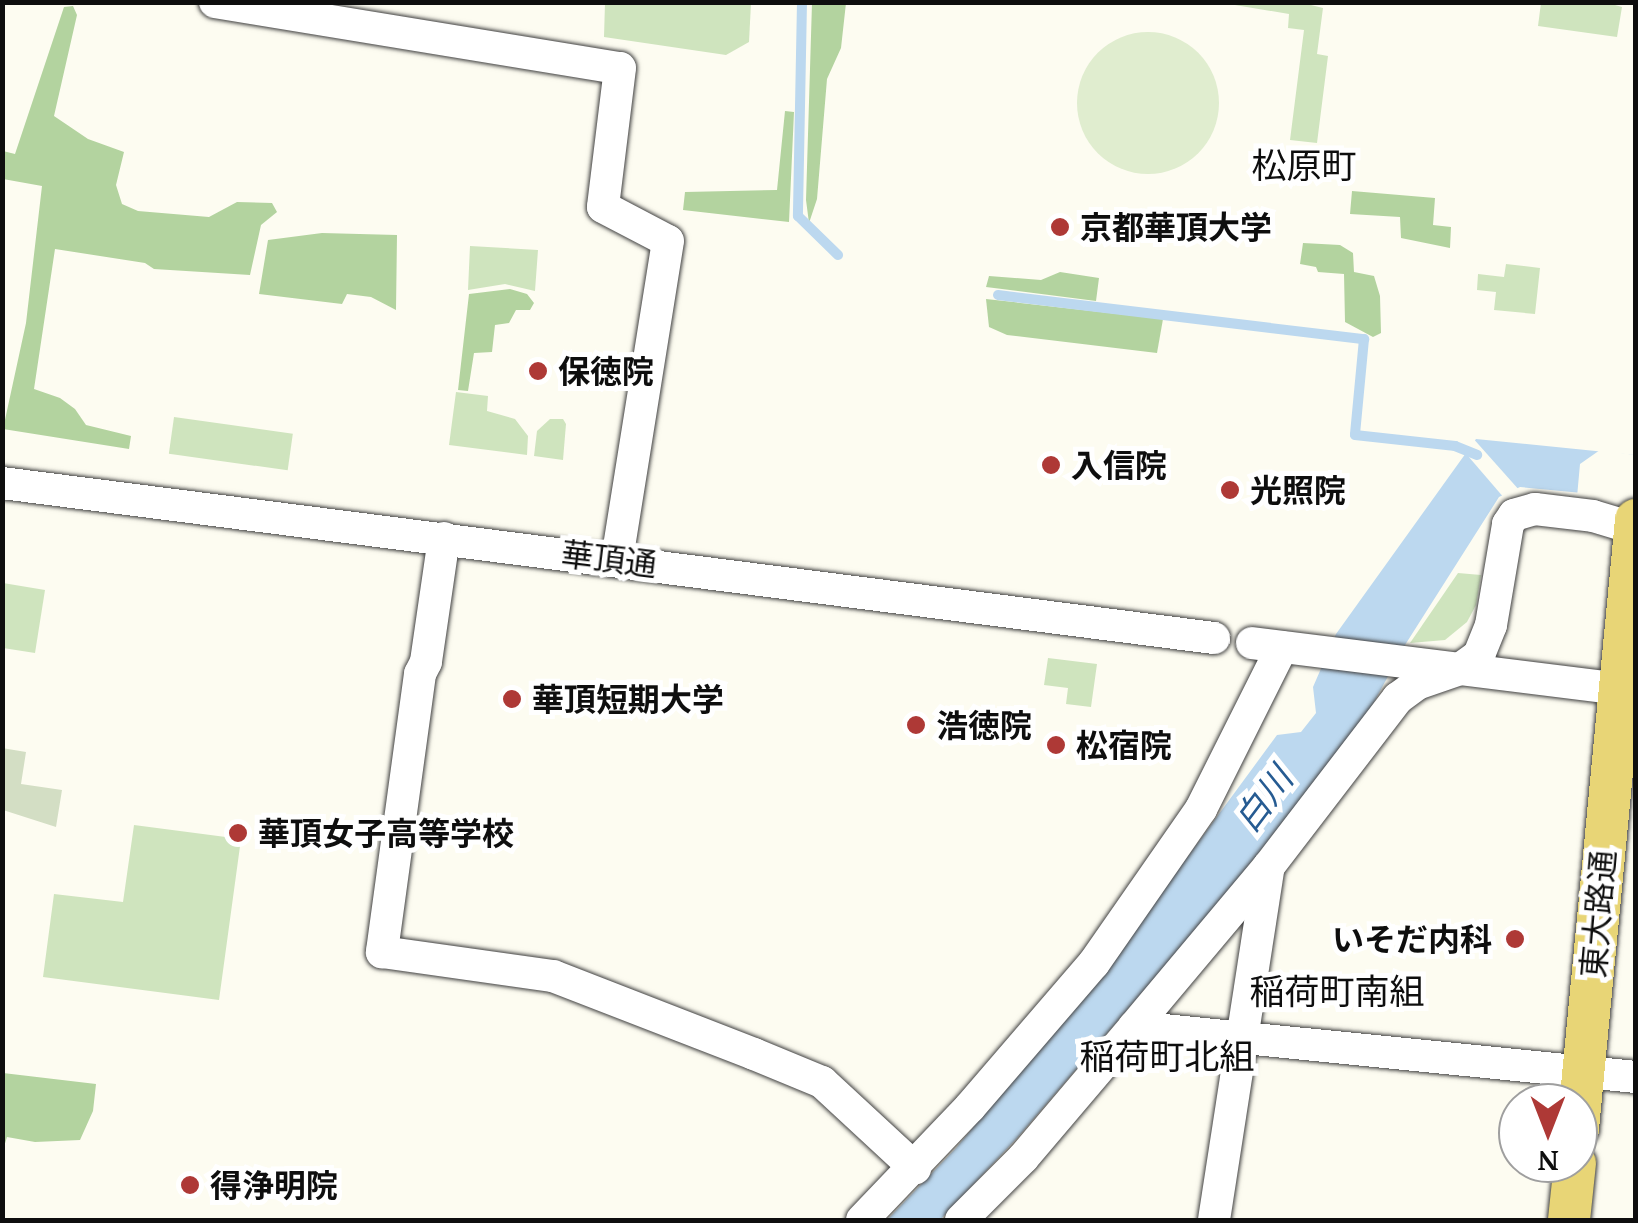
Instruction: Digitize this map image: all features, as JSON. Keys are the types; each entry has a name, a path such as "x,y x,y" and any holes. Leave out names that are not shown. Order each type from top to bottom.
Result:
{"main road":[{"name":"東大路通","path":"1582,1083 1628,690 1636,520"},
{"path":"1569,1220 1573,1183"}],"street":[{"path":"214,2 620,68 603,207 668,241 617,560"},
{"name":"華頂通","path":"2,483 1214,638"},
{"path":"962,1220 1023,1158 1269,866 1398,698 1416,684 1460,669 1479,654 1489,633 1508,524 1514,515 1529,509 1635,529"},
{"path":"444,538 426,662 420,674 382,952 554,976 754,1054 822,1082 914,1168"},
{"path":"862,1220 914,1168 1094,963 1184,837 1267,645 1628,690"},
{"path":"1214,1220 1269,866"},
{"path":"1134,1027 1636,1076"}],"green space":[{"path":"605,3 751,3 749,42 726,55 604,37"},
{"path":"812,3 846,3 841,48 827,79 817,199 809,223 806,200"},
{"path":"1223,3 1303,3 1323,8 1317,54 1328,56 1317,143 1290,140 1304,30 1288,28 1289,14"},
{"path":"1541,3 1608,3 1622,7 1617,37 1538,26"},
{"path":"73,6 77,15 54,116 88,139 124,152 116,185 122,204 138,211 209,217 237,202 272,203 277,212 261,225 250,275 154,269 145,263 55,249 34,389 60,398 75,409 86,425 131,436 129,449 3,429 26,323 42,186 3,179 3,151 15,154 64,7"},
{"path":"1148,32 1175,37 1198,53 1214,76 1219,103 1214,130 1198,153 1175,169 1148,174 1121,169 1098,153 1082,130 1077,103 1082,76 1098,53 1121,37"},
{"path":"785,111 794,112 789,222 683,210 685,192 777,190"},
{"path":"1352,191 1435,198 1433,225 1451,227 1450,248 1401,238 1400,217 1350,214"},
{"path":"322,233 397,235 396,310 371,297 347,294 342,304 259,294 268,240"},
{"path":"1303,243 1340,245 1353,253 1354,272 1374,276 1380,296 1381,333 1373,337 1345,322 1344,274 1318,272 1316,267 1300,264"},
{"path":"470,246 538,250 535,291 505,284 468,290"},
{"path":"1506,264 1540,268 1535,314 1494,310 1496,292 1477,290 1478,274 1504,277"},
{"path":"1060,272 1099,278 1096,301 986,287 989,276 1041,280"},
{"path":"510,289 527,294 534,303 530,310 516,310 509,323 495,325 492,352 474,353 468,391 458,390 469,294"},
{"path":"986,299 1163,319 1157,353 1007,335 989,327"},
{"path":"456,392 488,396 487,411 515,419 528,436 527,455 449,445"},
{"path":"174,417 293,434 288,470 169,454"},
{"path":"550,419 563,419 566,424 563,460 534,456 537,431"},
{"path":"1458,573 1481,575 1476,605 1467,622 1445,640 1410,643"},
{"path":"3,583 45,590 35,653 3,648"},
{"path":"1048,658 1097,664 1091,707 1066,704 1068,688 1044,685"},
{"path":"2,748 26,752 21,784 62,790 56,827 3,810"},
{"path":"134,825 241,839 219,1000 43,977 54,894 123,902"},
{"path":"3,1073 96,1084 93,1111 80,1140 35,1142 7,1137 3,1150"}],"water":[{"name":"白川","path":"1476,439 1635,455 1635,498 1520,487 1499,497 1405,645 1367,715 1219,903 1018,1137 940,1220 887,1220 956,1148 1105,969 1277,735 1301,732 1316,713 1313,687 1336,634"}],"pier":[{"path":"1471,436 1520,491 1505,499 1462,449"},
{"path":"1600,450 1635,455 1636,503 1577,497 1580,464"}],"waterway":[{"path":"802,2 798,216 838,255"},
{"path":"998,295 1364,339 1355,435 1455,446 1477,455"}],"place":[{"name":"京都華頂大学","path":"1060,227"},
{"name":"保徳院","path":"538,371"},
{"name":"入信院","path":"1051,465"},
{"name":"光照院","path":"1230,490"},
{"name":"華頂短期大学","path":"512,699"},
{"name":"浩徳院","path":"916,725"},
{"name":"松宿院","path":"1056,745"},
{"name":"華頂女子高等学校","path":"238,833"},
{"name":"いそだ内科","path":"1515,939"},
{"name":"得浄明院","path":"190,1185"}],"district":[{"name":"松原町","path":"1304,165"},
{"name":"稲荷町南組","path":"1337,991"},
{"name":"稲荷町北組","path":"1167,1056"}]}
